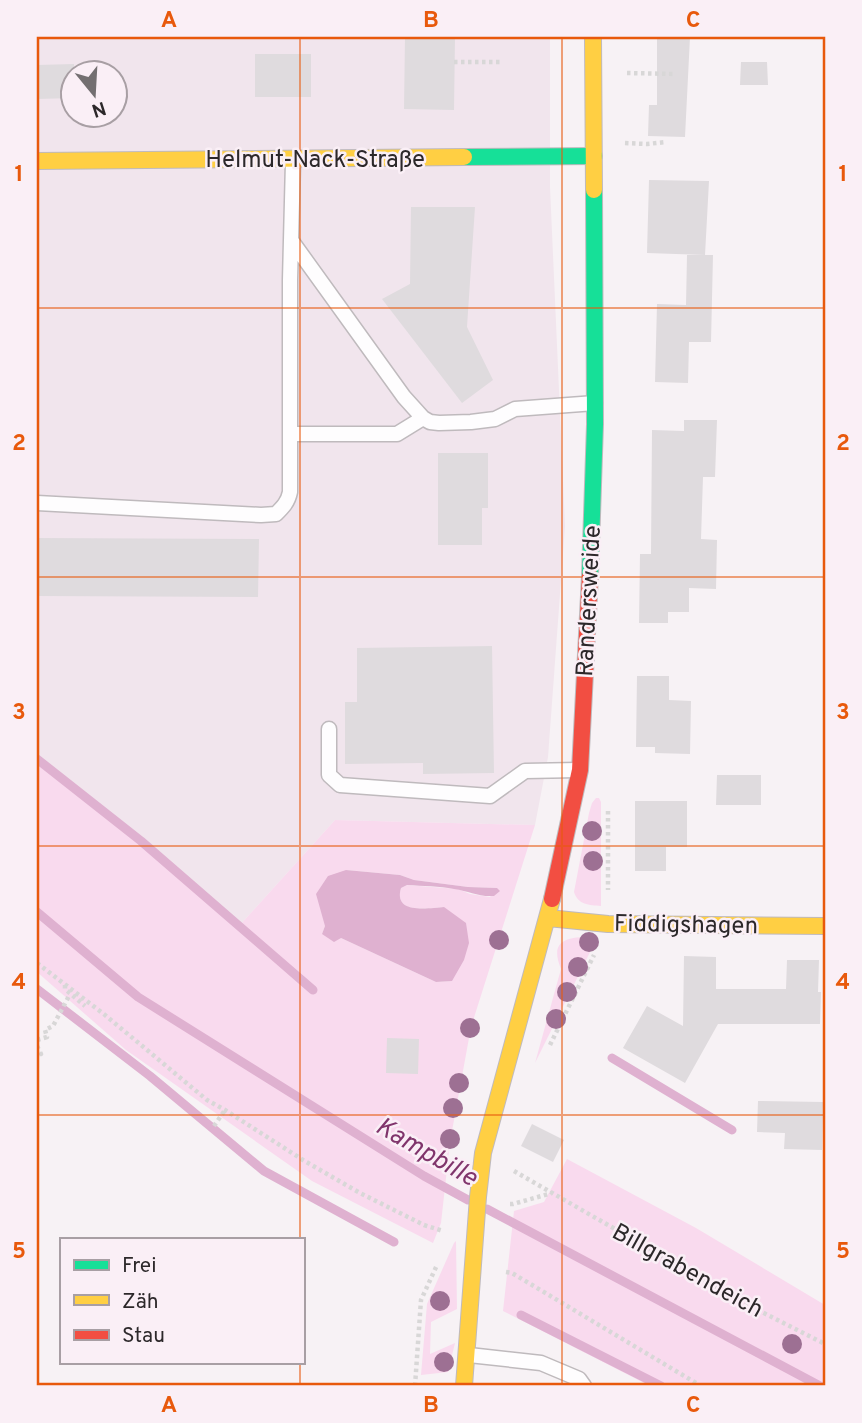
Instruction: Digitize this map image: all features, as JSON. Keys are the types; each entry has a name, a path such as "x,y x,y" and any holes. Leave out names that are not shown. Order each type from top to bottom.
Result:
{"street":[{"name":"Randersweide","path":"464,1386 483,1153 548,918 580,770 595,403 593,37"},
{"name":"Helmut-Nack-Straße","path":"37,161 594,156"},
{"name":"Fiddigshagen","path":"548,918 608,924 825,926"}],"lane":[{"path":"37,503 261,515 276,514 288,500 293,159"},
{"path":"291,240 404,397 430,422 471,422 495,419 515,409 595,403"},
{"path":"290,434 397,434 423,418"},
{"path":"329,729 329,775 340,785 490,796 525,771 580,770"},
{"path":"467,1355 541,1363 579,1379 584,1386"}],"path":[{"path":"454,62 502,62"},
{"path":"593,73 675,74"},
{"path":"37,963 83,1002"},
{"path":"65,985 65,989 151,1053 207,1100 348,1186 424,1225 442,1231"},
{"path":"37,1054 41,1054 37,1043 47,1037 46,1030 53,1026 70,993"},
{"path":"214,1126 225,1110"},
{"name":"Billgrabendeich","path":"483,1153 742,1302 825,1344"},
{"path":"478,1196 513,1204 553,1193"},
{"path":"415,1386 421,1300 442,1255"},
{"path":"473,1270 494,1269 512,1273 701,1386"}],"shaded area":[{"path":"37,37 550,37 550,187 565,526 548,757 535,825 335,820 239,926 141,841 37,759"},
{"path":"37,759 141,841 239,926 335,820 535,825 471,1027 450,1142 441,1223 433,1243 312,1181 126,1050 37,972","holes":["346,870 400,875 414,880 497,888 490,897 458,889 407,885 401,888 400,897 402,903 407,906 421,909 444,907 451,981 436,982 341,938 322,934"]},
{"path":"596,798 601,802 601,906 581,902 574,892 589,813"},
{"path":"346,870 400,875 414,880 468,887 497,888 500,891 494,896 488,896 437,887 407,885 401,888 402,903 407,906 422,909 444,907 466,923 469,943 464,960 452,981 436,982 341,938 334,942 322,934 325,926 316,894 328,876"},
{"path":"598,936 535,1063 561,969 558,958 560,944 572,938"},
{"path":"567,1159 696,1228 825,1305 825,1386 650,1386 503,1311 514,1211 544,1202"},
{"path":"456,1241 457,1309 431,1322 430,1354 455,1343 448,1372 421,1375 427,1304"}],"building":[{"path":"405,37 455,37 454,110 404,109"},
{"path":"657,37 690,37 685,137 648,136 649,105 657,105"},
{"path":"255,54 311,54 311,97 255,97"},
{"path":"741,62 767,62 768,85 740,85"},
{"path":"60,64 60,98 37,99 37,65"},
{"path":"649,180 709,181 705,255 647,253"},
{"path":"411,207 475,207 467,327 493,380 462,403 382,299 410,284"},
{"path":"687,255 713,255 711,342 689,342 688,383 655,382 657,304 686,305"},
{"path":"684,420 717,420 715,477 703,477 701,539 717,540 716,589 689,588 689,612 668,612 668,623 639,623 640,554 651,554 652,430 684,431"},
{"path":"438,453 488,453 488,508 482,508 482,545 438,545"},
{"path":"37,538 259,539 258,597 37,596"},
{"path":"492,646 494,773 423,774 423,763 345,764 345,702 357,702 357,648"},
{"path":"637,676 669,676 669,700 691,701 690,754 655,753 655,747 636,747"},
{"path":"717,775 761,775 761,805 716,805"},
{"path":"635,801 687,801 687,847 666,847 666,871 635,871"},
{"path":"684,956 716,957 716,989 786,989 787,960 819,960 820,1024 718,1024 685,1083 623,1048 647,1006 683,1026"},
{"path":"387,1038 419,1039 418,1074 386,1073"},
{"path":"758,1101 823,1102 822,1150 784,1149 785,1133 757,1132"},
{"path":"532,1124 564,1140 553,1162 521,1146"}],"waterway":[{"path":"37,759 141,841 313,990"},
{"name":"Kampbille","path":"37,912 138,997 424,1176 468,1200"},
{"path":"37,989 150,1076 264,1171 394,1242"},
{"path":"612,1058 732,1130"},
{"name":"Kampbille","path":"487,1209 820,1386"},
{"path":"521,1315 661,1386"}],"traffic: fast":[{"path":"464,157 594,156"},
{"path":"590,576 595,424 594,190"}],"traffic: slow":[{"path":"593,37 594,190"},
{"path":"37,161 464,157"},
{"path":"464,1386 483,1153 552,899"},
{"path":"548,918 608,924 825,926"}],"traffic: jam":[{"path":"552,899 580,770 590,576"}]}
